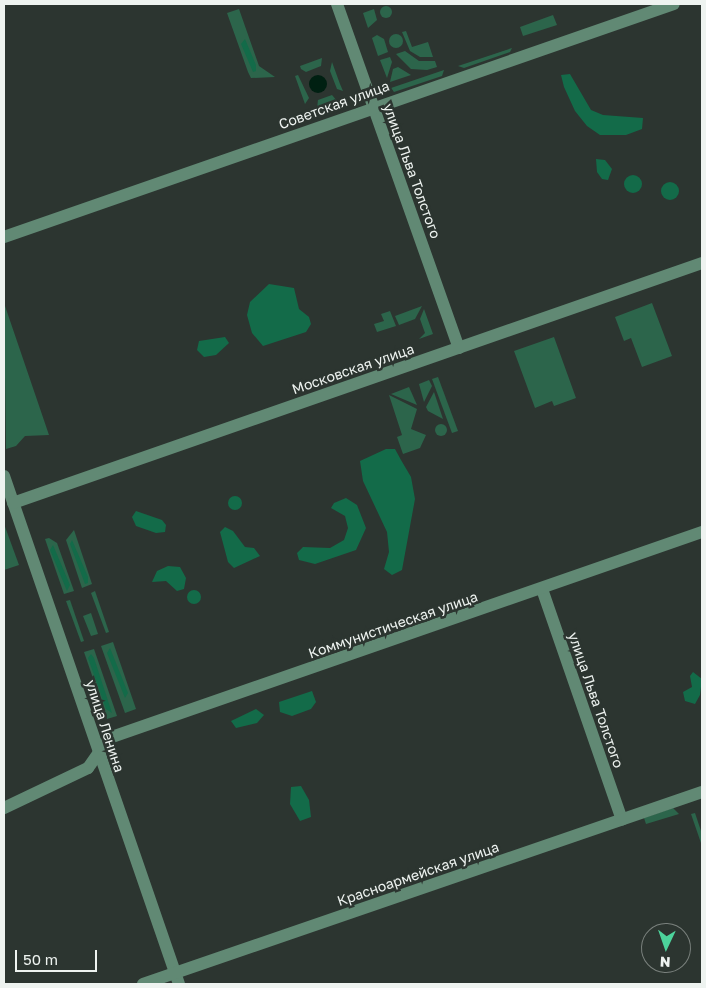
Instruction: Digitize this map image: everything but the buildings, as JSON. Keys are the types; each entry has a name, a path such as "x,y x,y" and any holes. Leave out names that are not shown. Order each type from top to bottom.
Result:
{"street":[{"name":"улица Льва Толстого","path":"336,4 459,348"},
{"name":"Советская улица","path":"4,237 674,4"},
{"name":"Московская улица","path":"13,503 702,263"},
{"name":"улица Ленина","path":"4,476 177,979"},
{"name":"Коммунистическая улица","path":"4,808 88,768 98,751 110,738 702,532"},
{"name":"улица Льва Толстого","path":"542,589 622,820"},
{"name":"Красноармейская улица","path":"144,984 177,979 702,792"}],"shaded area":[{"path":"384,6 388,6 392,12 388,18 384,18 380,14 380,10"},
{"path":"239,9 259,66 275,77 251,78 227,13"},
{"path":"374,9 377,20 368,28 363,13"},
{"path":"553,15 557,25 523,36 520,27"},
{"path":"406,31 412,47 428,42 433,57 420,57 410,51 402,32"},
{"path":"396,34 401,36 403,41 401,46 396,48 391,46 389,41 391,36"},
{"path":"377,35 384,39 388,52 378,56 372,38"},
{"path":"512,48 510,52 464,68 458,66"},
{"path":"405,51 419,61 435,61 437,67 427,70 411,69 396,54"},
{"path":"390,57 392,62 387,78 380,60"},
{"path":"322,58 321,66 306,72 301,69 300,66"},
{"path":"332,62 343,91 337,89 330,71"},
{"path":"398,67 411,75 390,82 393,69"},
{"path":"444,70 442,76 394,92 391,88"},
{"path":"298,75 309,98 305,104 295,76"},
{"path":"318,75 324,78 327,84 324,90 318,93 312,90 309,84 312,78"},
{"path":"332,95 337,101 317,109 318,100"},
{"path":"4,303 49,435 25,436 16,446 6,449"},
{"path":"652,303 672,356 642,367 631,338 624,341 615,317"},
{"path":"422,306 415,319 399,325 395,316"},
{"path":"424,309 433,334 419,339 425,333 420,319"},
{"path":"390,311 396,326 377,332 374,324 384,321 381,314"},
{"path":"554,337 576,398 554,406 552,401 535,408 514,351"},
{"path":"438,377 458,431 452,433 432,379"},
{"path":"429,380 432,386 424,402 419,384"},
{"path":"409,387 417,405 391,394"},
{"path":"434,392 443,419 428,411 426,407"},
{"path":"389,395 417,409 411,429 426,435 420,448 403,454 397,437 402,435"},
{"path":"443,424 446,425 446,435 439,436 436,435 435,428 436,425"},
{"path":"4,524 19,565 4,570"},
{"path":"74,530 92,584 82,588 66,540"},
{"path":"49,538 57,543 74,591 64,594 45,539"},
{"path":"95,591 109,632 106,633 91,593"},
{"path":"70,600 84,641 81,642 66,601"},
{"path":"91,613 98,634 91,636 83,616"},
{"path":"113,642 136,709 125,713 101,646"},
{"path":"94,649 117,716 107,719 84,652"},
{"path":"673,808 679,814 646,824 644,818"},
{"path":"695,813 702,834 702,846 691,814"}],"green space":[{"path":"245,39 256,65 256,71 253,72 241,44"},
{"path":"570,74 591,110 603,115 643,118 642,129 626,135 600,135 587,126 575,111 564,87 561,75"},
{"path":"596,159 605,160 612,169 608,180 602,179 597,172"},
{"path":"633,175 639,178 642,184 639,190 633,193 627,190 624,184 627,178"},
{"path":"670,182 676,185 679,191 676,197 670,200 664,197 661,191 664,185"},
{"path":"269,284 294,288 299,309 309,317 311,324 306,332 263,346 252,333 247,315 250,302"},
{"path":"225,337 229,343 216,355 204,357 197,350 199,341"},
{"path":"386,449 395,449 411,477 415,499 402,570 392,575 384,569 389,552 387,532 363,481 360,461"},
{"path":"232,496 238,496 242,503 238,510 232,510 228,506 228,500"},
{"path":"346,498 357,505 366,528 356,550 315,564 299,560 297,553 303,547 330,548 344,540 348,528 345,516 331,508 334,503"},
{"path":"136,511 162,520 166,525 165,532 156,533 136,526 132,517"},
{"path":"225,527 233,531 245,547 254,548 260,556 234,568 228,562 220,532"},
{"path":"72,540 88,577 88,583 85,584 70,544"},
{"path":"53,545 70,585 67,591 50,550"},
{"path":"168,566 180,567 186,578 184,589 177,591 166,581 152,582 157,571"},
{"path":"194,590 199,592 201,597 199,602 194,604 189,602 187,597 189,592"},
{"path":"110,648 128,693 125,698 107,653"},
{"path":"91,654 112,713 106,709 88,658"},
{"path":"693,672 702,679 700,695 695,704 685,701 683,692 692,687 690,676"},
{"path":"312,691 316,702 311,709 292,716 280,712 279,702"},
{"path":"256,709 264,715 257,723 236,728 231,721"},
{"path":"301,786 309,800 311,817 300,821 290,804 291,787"}]}
